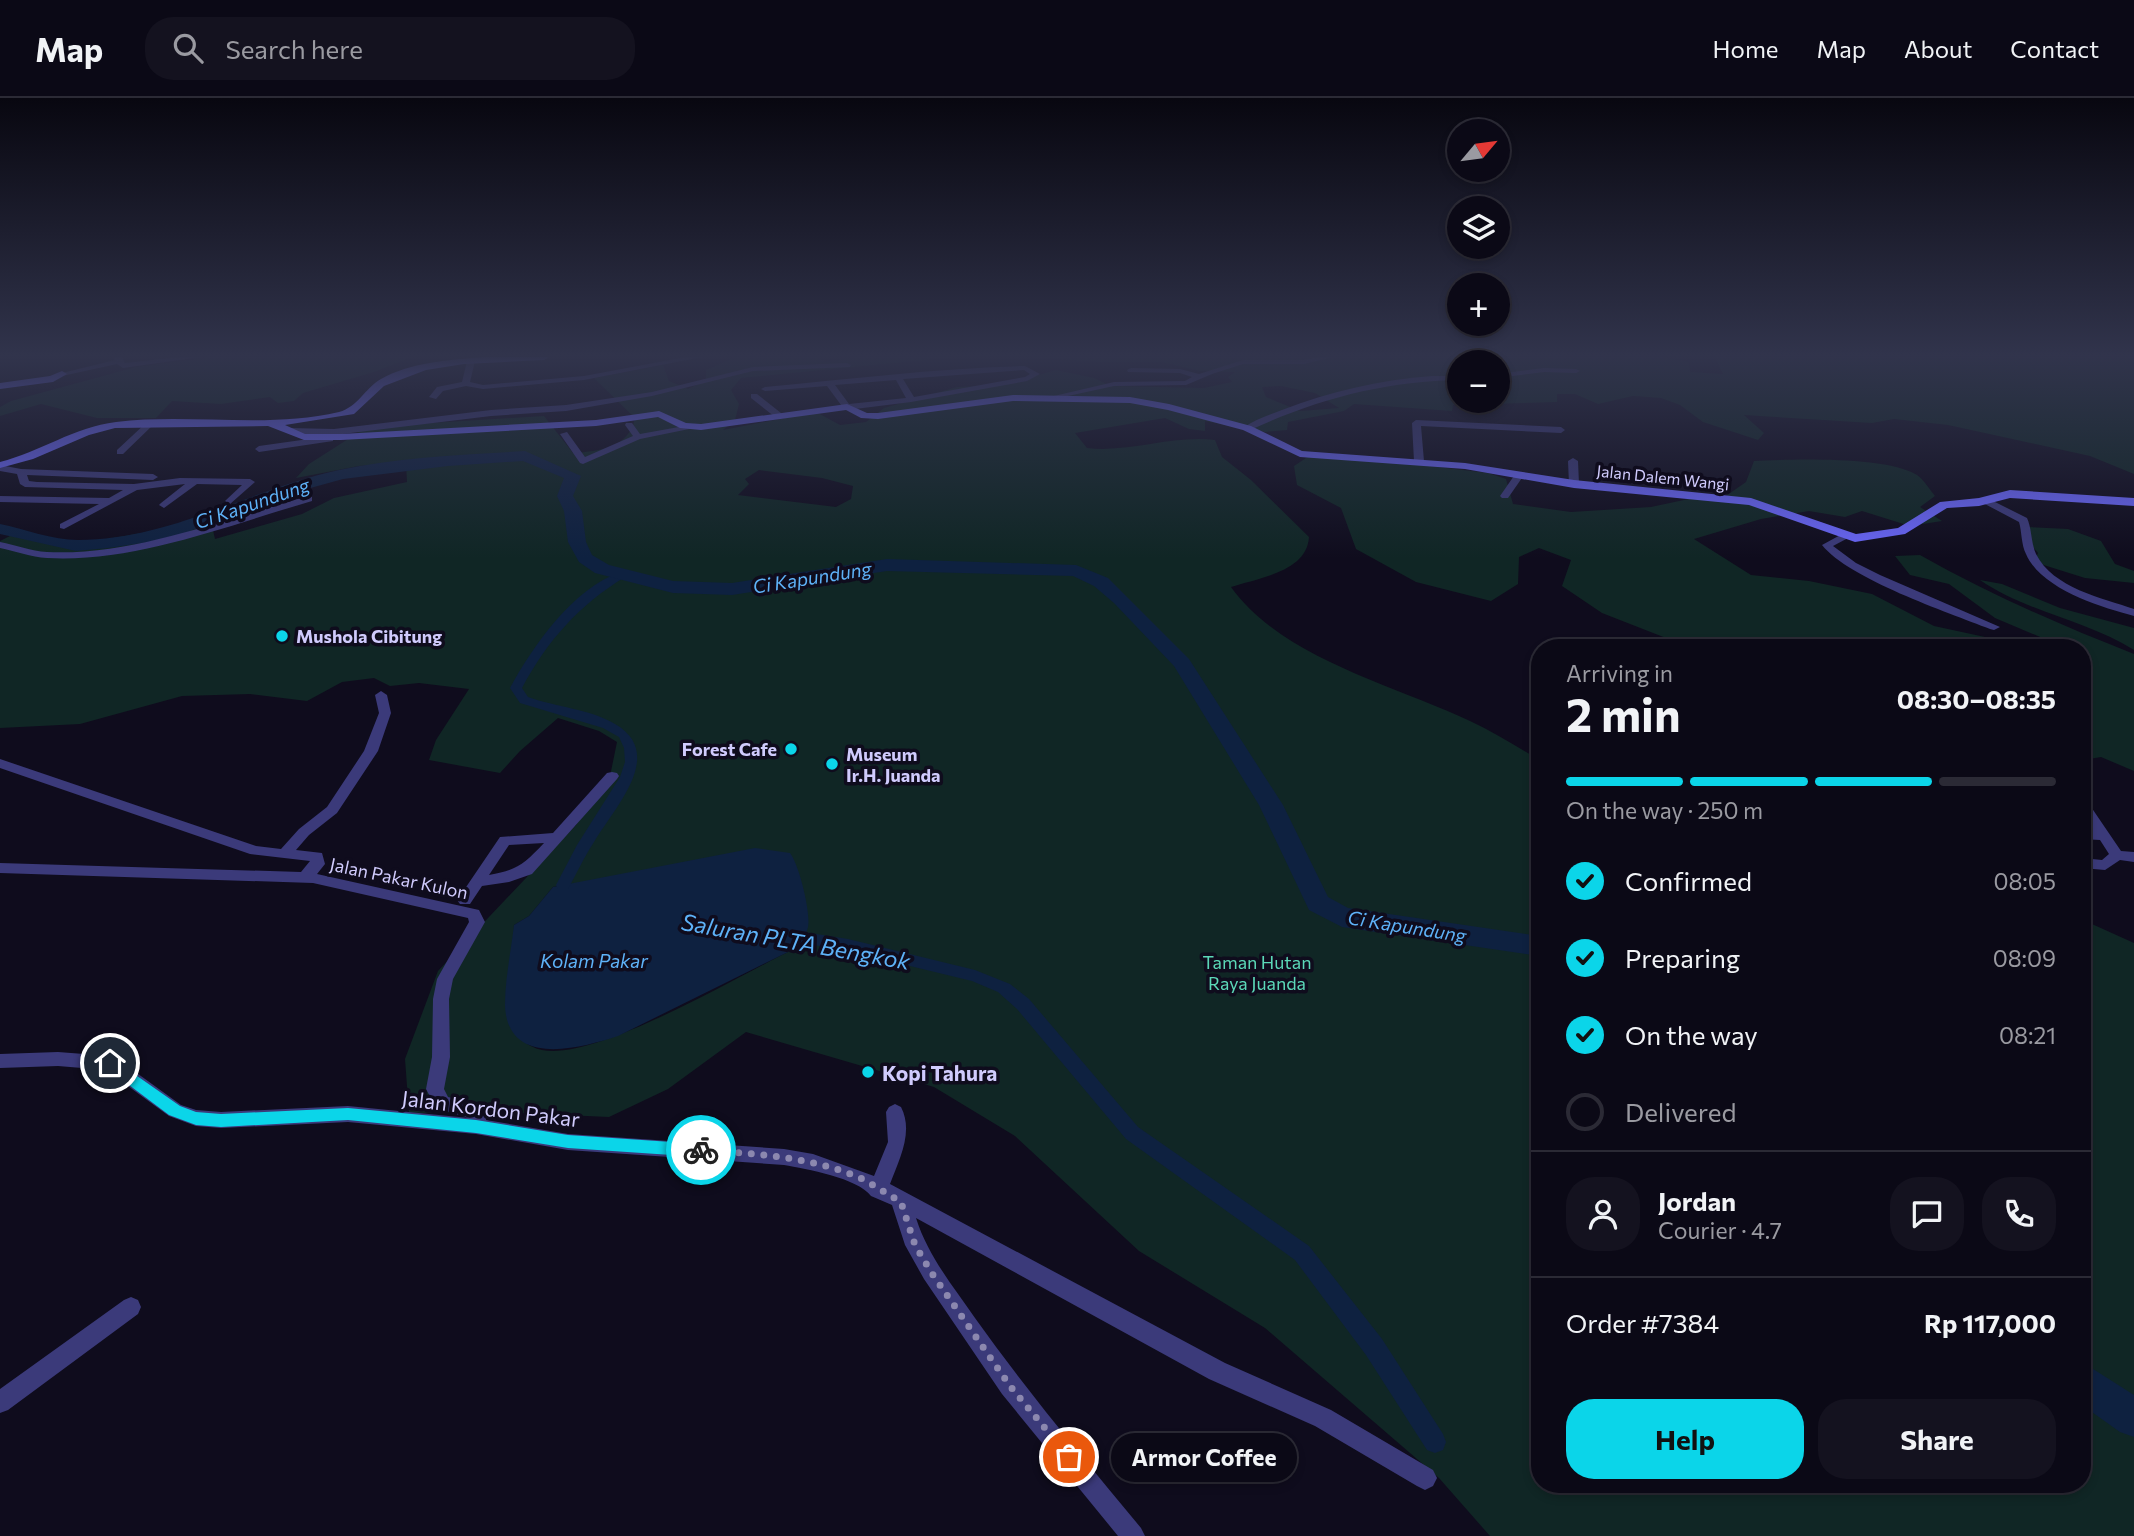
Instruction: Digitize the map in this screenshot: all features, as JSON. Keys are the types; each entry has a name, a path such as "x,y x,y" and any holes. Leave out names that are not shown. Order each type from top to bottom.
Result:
{"street":[{"path":"0,466 21,461 90,429 149,424"},
{"path":"120,452 150,424"},
{"path":"272,424 304,437 576,424"},
{"path":"289,431 334,432 399,424"},
{"path":"682,424 691,428"},
{"name":"Jalan Dalem Wangi","path":"691,428 717,424"},
{"name":"Jalan Dalem Wangi","path":"1231,424 1247,428 1293,452 1419,461 1574,484 1751,502 1844,536 1885,535 1916,524 1944,506 1986,501 2001,495 2023,494 2134,502"},
{"path":"1247,428 1255,424"},
{"path":"1416,424 1419,461"},
{"path":"1439,424 1561,430"},
{"path":"629,425 638,437"},
{"path":"564,434 583,461 638,437 691,428"},
{"path":"258,449 341,437"},
{"path":"1573,461 1574,484"},
{"path":"0,466 21,472 153,477"},
{"path":"21,472 29,485 134,487 195,481 250,482 230,501"},
{"path":"1505,496 1519,475"},
{"path":"164,505 195,481"},
{"path":"64,527 134,487"},
{"path":"0,499 111,501"},
{"path":"0,545 46,555 83,554 180,534 309,499"},
{"path":"1986,501 2023,520 2029,549 2048,574 2080,592 2134,613"},
{"path":"1844,536 1827,545 1829,551 1853,568 1994,627"},
{"path":"283,855 304,832 332,810 371,751 385,713 381,695"},
{"path":"0,763 177,827 254,851 320,860 308,878 0,868"},
{"path":"477,882 509,877 527,870 612,776"},
{"path":"2091,817 2117,855"},
{"path":"2091,835 2104,836"},
{"path":"465,900 505,840 558,837"},
{"path":"2091,864 2105,865 2117,855 2134,857"},
{"name":"Jalan Pakar Kulon","path":"308,878 477,916 477,922 445,979 441,999 442,1057 435,1089 442,1103 479,1111 476,1126"},
{"name":"Jalan Kordon Pakar","path":"0,1061 58,1059 110,1063 174,1111 196,1118 221,1121 348,1114 476,1126 568,1142 784,1157 843,1172 1217,1371 1323,1418 1425,1478"},
{"path":"878,1190 897,1142 895,1112"},
{"path":"901,1202 915,1245 1010,1386 1133,1536"},
{"path":"0,1402 131,1307"}],"green space":[{"name":"Taman Hutan Raya Juanda","path":"414,424 550,424 573,453 603,449 627,436 633,424 730,424 723,430 753,424 1128,424 1075,433 1087,448 1103,449 1182,440 1215,440 1222,457 1251,480 1309,537 1306,549 1291,566 1231,587 1253,612 1279,633 1309,651 1374,682 1470,721 1531,755 1531,1493 2091,1493 2091,924 2134,943 2134,1536 1490,1536 1439,1478 1265,1328 1139,1251 1015,1136 934,1087 746,1032 668,1089 609,1117 498,1112 409,1113 405,1059 438,971 576,825 609,781 617,742 599,731 558,718 520,751 500,773 429,760 436,740 469,689 419,683 390,686 374,678 342,682 307,701 250,694 182,696 80,724 0,728 0,541 22,530 56,543 73,545 193,524 210,517 215,539 302,514 334,498 407,482 406,463 359,466 296,478 309,464 367,427","holes":["759,470 822,478 853,486 851,499 836,507 738,495 749,484 745,479","563,885 788,952 665,1015 595,1043 566,1050 542,1050 525,1042 512,1029 514,925 529,916 553,887"]},
{"name":"Taman Hutan Raya Juanda","path":"1178,424 1205,424 1205,431 1189,429"},
{"name":"Taman Hutan Raya Juanda","path":"1222,424 1288,424 1287,430 1265,432"},
{"name":"Taman Hutan Raya Juanda","path":"1709,424 1754,424 1764,433 1758,440"},
{"name":"Taman Hutan Raya Juanda","path":"1940,424 2134,424 2134,474 2090,456"},
{"path":"1309,456 1355,457 1488,473 1506,479 1513,504 1571,512 1651,507 1698,497 1723,498 1746,482 1754,461 1838,460 1903,469 1920,477 1935,496 1920,507 1942,521 1910,526 1862,511 1845,517 1809,511 1761,519 1694,539 1751,575 1809,581 1872,594 1934,626 1989,639 1669,639 1602,613 1562,586 1571,560 1539,548 1519,557 1518,584 1491,601 1416,582 1356,549 1341,508 1297,485 1294,466"},
{"path":"2028,527 2068,529 2101,541 2115,564 2134,571 2134,583 2085,578 2034,562 2038,553 2026,539"},
{"path":"1920,555 2025,608 2134,654 2134,771 2101,757 2091,759 2091,639 2045,639 1995,618 1949,584 1910,575 1895,556"},
{"path":"1980,580 2002,584 2060,608 2134,628 2134,650 2096,631 2017,600"}],"water":[{"name":"Kolam Pakar","path":"755,848 790,853 800,878 808,911 808,927 803,938 788,952 618,1036 585,1045 548,1049 532,1046 518,1039 509,1025 505,1005 514,925 529,916 553,887"}],"waterway":[{"name":"Ci Kapundung","path":"0,529 76,546 108,543 163,535 272,493 342,474 448,461 525,456 573,476 565,496 573,511 577,542 585,558 602,569 673,587 732,589 887,565 1076,571 1101,582 1121,599 1182,663 1271,805 1318,903 1342,917 1531,945"},
{"path":"563,885 584,845 627,777 631,748 624,735 608,725 524,700 516,688 547,638 573,610 621,575"},
{"name":"Saluran PLTA Bengkok","path":"785,935 848,945 975,976 1004,988 1023,1004 1132,1133 1302,1253 1374,1347 1435,1442"},
{"name":"Ci Kapundung","path":"2091,1387 2134,1418"}],"way so far":[{"path":"701,1150 813,1162 860,1178 901,1202 915,1245 931,1272 1010,1386 1069,1457"}],"place":[{"name":"Mushola Cibitung","path":"282,636"},
{"name":"Forest Cafe","path":"791,749"},
{"name":"Museum Ir.H. Juanda","path":"832,764"},
{"name":"Kopi Tahura","path":"868,1072"},
{"name":"Armor Coffee","path":"1069,1457"}],"route":[{"path":"110,1063 174,1111 196,1118 221,1121 348,1114 476,1126 568,1142 701,1150"}]}
